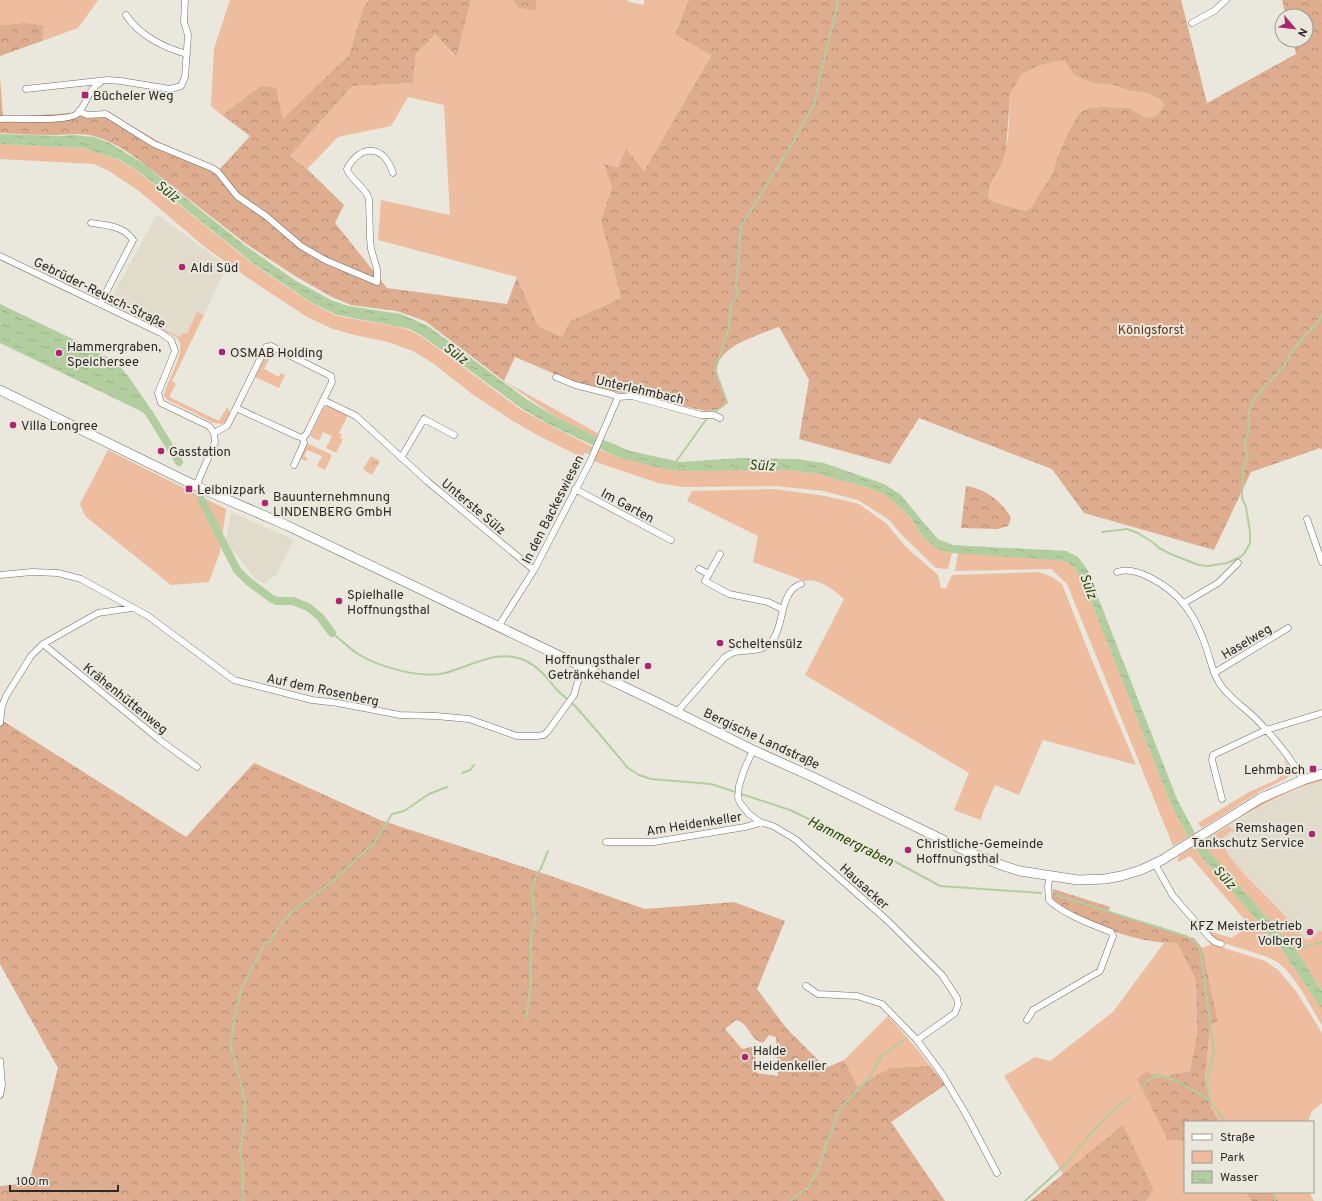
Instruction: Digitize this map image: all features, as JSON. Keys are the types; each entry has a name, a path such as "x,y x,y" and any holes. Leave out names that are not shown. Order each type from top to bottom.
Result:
{"main road":[{"name":"Bergische Landstraße","path":"0,390 196,486 286,526 677,712 753,750 815,778 977,857 1020,871 1078,880 1105,879 1127,874 1155,864 1261,798 1303,780 1322,774"}],"street":[{"path":"26,90 108,80 170,89 180,86 185,77 187,54 188,35 184,19 185,0"},
{"path":"1192,23 1214,11 1226,0"},
{"path":"126,15 132,25 153,40 171,50 187,54"},
{"path":"0,119 60,118 73,116 79,111 91,90 102,81"},
{"path":"79,111 87,115 106,114 154,144 212,168 218,172 237,196 266,216 301,246 325,260 377,282 377,269 371,249 369,200 367,194 349,174 347,169 360,152 370,151 380,153 391,166 393,173"},
{"path":"91,223 111,226 129,234 133,240 100,304"},
{"name":"Gebrüder-Reusch-Straße","path":"1,256 161,333 171,340 175,351 158,393 161,403 209,426 214,433"},
{"path":"196,486 215,442 214,433 227,426 266,347 271,346 331,376 332,382 307,433 303,438 304,443 294,465"},
{"name":"Unterlehmbach","path":"556,377 575,385 618,397 632,396 701,415 714,415 720,418"},
{"name":"In den Backeswiesen","path":"498,627 534,570 590,460 618,397"},
{"name":"Unterste Sülz","path":"323,400 356,416 427,481 534,570"},
{"path":"236,408 303,438"},
{"path":"401,458 424,419 454,435"},
{"name":"Im Garten","path":"575,489 671,540"},
{"path":"1307,519 1322,562"},
{"path":"720,554 705,581 729,594 768,602 782,609"},
{"path":"1184,603 1218,583 1238,563"},
{"path":"700,569 709,574"},
{"path":"1117,572 1127,570 1148,576 1166,587 1184,603 1202,634 1214,672 1224,690 1274,738 1294,763 1303,780"},
{"name":"Auf dem Rosenberg","path":"0,575 32,572 58,573 81,579 166,629 234,680 312,700 338,703 400,715 469,719 511,734 524,736 544,735 574,695 582,667"},
{"path":"677,712 724,658 734,652 753,651 768,645 774,638 778,629 782,609 795,586 801,584"},
{"path":"0,723 2,706 6,696 31,656 43,644 98,613 132,608"},
{"name":"Haselweg","path":"1214,672 1288,628"},
{"name":"Krähenhüttenweg","path":"43,644 197,768"},
{"path":"1222,799 1212,755 1266,730 1322,713"},
{"name":"Hausacker","path":"753,750 739,786 738,797 740,804 749,814 760,822 773,826 795,839 894,926 942,975 957,998 958,1004 955,1013 917,1040"},
{"name":"Am Heidenkeller","path":"606,842 654,842 745,827 760,822"},
{"path":"1155,864 1173,896 1209,937 1215,942 1221,944"},
{"path":"1027,1020 1034,1010 1100,971 1113,936 1111,932 1053,904 1048,900 1050,876"},
{"path":"806,986 818,994 857,996 882,1004 917,1040 942,1074 967,1116 997,1173"},
{"path":"0,1061 2,1085 0,1095"}],"shaded area":[{"path":"157,214 227,266 204,315 197,313 187,334 180,337 107,306"},
{"path":"231,512 294,540 276,575 264,584 256,580 226,541"},
{"path":"1322,781 1322,932 1320,930 1311,939 1306,940 1277,907 1243,873 1229,856 1221,840 1231,831 1228,826 1224,827 1287,794"}],"green space":[{"path":"0,0 98,0 78,28 42,41 44,25 25,23 0,25"},
{"path":"230,0 369,0 363,8 349,55 283,120 261,86 222,115 211,106 214,49"},
{"name":"Königsforst","path":"369,0 471,0 456,57 435,34 416,54 413,83 352,86 290,156 307,169 344,205 335,223 387,288 507,304 517,277 538,326 562,337 570,321 621,298 601,221 612,187 604,164 618,167 626,148 644,172 711,55 675,34 689,0 1181,0 1207,103 1296,54 1295,48 1314,48 1314,8 1284,8 1282,0 1322,0 1322,450 1320,448 1251,472 1214,550 1084,513 1052,469 919,418 890,464 799,439 809,380 779,327 751,337 724,354 719,362 717,370 718,377 728,403 716,410 706,411 576,383 515,357 504,381 425,321 397,311 351,305 332,297 295,276 245,243 135,157 112,143 94,136 84,135 0,133 0,77 3,117 107,111 159,142 220,169 250,136 222,115 261,86 276,88 283,119 349,55 363,8","holes":["1056,61 1065,61 1074,75 1093,83 1115,85 1129,91 1144,92 1160,99 1164,105 1157,115 1146,118 1130,108 1089,108 1079,113 1057,158 1052,175 1033,205 1026,211 994,202 988,197 991,182 1000,168 1006,151 1010,94 1021,75 1035,67"]},
{"path":"471,0 513,0 519,8 536,11 536,0 627,0 629,2 644,5 644,0 689,0 675,34 711,54 644,173 626,148 618,167 605,164 612,187 601,221 621,298 570,321 562,337 538,326 517,277 378,240 381,200 450,215 444,105 408,97 391,126 338,137 307,169 290,156 352,86 413,83 416,54 435,34 455,57"},
{"path":"513,0 536,0 536,11 519,8"},
{"path":"25,23 44,25 42,41 0,56 0,25"},
{"path":"1065,60 1074,75 1093,83 1115,85 1129,91 1144,92 1160,99 1164,105 1157,115 1146,118 1130,108 1089,108 1079,113 1057,158 1052,175 1033,205 1026,211 994,202 988,197 991,182 1000,168 1008,140 1010,94 1015,84 1021,75 1035,67"},
{"path":"0,144 83,148 119,160 137,171 253,264 311,303 337,316 394,326 409,330 421,336 520,409 593,447 589,454 584,453 583,458 513,421 472,394 434,364 413,351 388,342 333,329 307,317 206,248 139,191 109,171 94,164 0,159"},
{"path":"197,312 204,315 172,381 176,384 169,397 219,421 227,407 229,416 223,424 214,423 166,399 164,396 179,357 180,342 176,337 129,314 180,337 183,333 187,334"},
{"path":"273,351 264,369 279,377 281,373 285,375 279,388 255,377 267,352"},
{"path":"504,381 599,434 597,437 556,417"},
{"path":"326,406 331,406 348,415 339,433 342,435 340,438 343,439 336,453 326,448 332,436 323,432 319,441 310,436 323,409"},
{"path":"307,443 332,455 325,470 317,466 322,456 307,450 304,456 307,458 306,461 299,458"},
{"path":"599,449 620,458 738,470 788,470 818,474 872,489 886,495 908,515 924,538 937,549 952,553 948,569 936,568 901,534 888,519 858,500 823,491 776,486 683,487 658,483 593,461"},
{"path":"108,450 226,509 220,552 209,582 171,585 85,516 80,504"},
{"path":"371,456 380,461 372,475 363,469"},
{"path":"966,486 980,490 998,501 1008,512 1011,518 1008,526 997,529 961,528"},
{"path":"773,489 826,496 859,504 887,524 906,547 938,575 941,588 946,588 952,575 1038,572 1052,577 1062,584 1136,765 1043,740 1019,795 995,785 981,820 954,810 969,773 805,675 844,599 821,583 816,581 805,581 753,562 758,536 687,501 692,491"},
{"path":"958,553 1066,561 1076,569 1083,587 1091,601 1171,805 1188,837 1173,846 1067,584 1051,569 955,571"},
{"path":"0,719 186,837 254,763 380,820 548,875 645,909 734,902 785,921 757,989 787,1029 826,1068 844,1060 857,1086 890,1068 930,1066 945,1085 891,1122 945,1201 0,1201 0,1186 29,1183 58,1068 0,964","holes":["736,1020 741,1022 758,1041 763,1043 769,1035 776,1037 778,1076 757,1073 755,1046 742,1049 725,1029"]},
{"path":"1284,758 1291,772 1287,778 1259,792 1202,828 1198,823 1249,792 1276,780 1283,774 1286,766"},
{"path":"1322,778 1322,781 1291,791 1242,816 1243,813 1272,798 1291,789"},
{"path":"1228,826 1235,831 1231,831 1221,840 1229,856 1243,873 1277,907 1306,940 1311,939 1320,930 1322,932 1322,991 1298,953 1201,842"},
{"path":"1194,846 1203,859 1278,944 1322,1010 1322,1025 1298,984 1280,964 1263,955 1221,941 1208,931 1232,938 1249,925 1190,856 1179,862 1177,860 1179,856"},
{"path":"1053,889 1110,907 1108,912 1194,938 1202,948 1218,1021 1210,1024 1205,1080 1212,1110 1219,1121 1184,1121 1184,1141 1168,1140 1137,1079 1147,1071 1156,1078 1190,1071 1197,1035 1196,980 1177,943 1144,940 1128,936 1081,917 1052,900"},
{"path":"1164,943 1177,943 1196,980 1197,1035 1190,1071 1156,1078 1168,1140 1184,1141 1184,1193 1247,1193 1251,1201 1146,1201 1154,1190 1123,1126 1063,1174 1004,1076 1035,1057 1050,1061 1113,1012"},
{"path":"1212,944 1265,961 1278,970 1296,991 1322,1033 1322,1103 1312,1111 1308,1121 1219,1121 1212,1110 1205,1080 1210,1023 1218,1021 1202,948"},
{"path":"888,1016 930,1066 890,1068 857,1086 844,1060"},
{"path":"1123,1125 1154,1190 1146,1201 1030,1201"},
{"path":"1247,1193 1273,1193 1279,1201 1251,1201"},
{"path":"1273,1193 1310,1193 1314,1201 1279,1201"}],"water":[{"name":"Sülz","path":"0,134 73,135 94,137 110,143 142,163 243,244 296,281 331,300 348,306 401,314 428,326 526,399 556,417 630,451 680,462 740,458 796,459 824,463 884,484 901,495 938,539 953,545 1066,551 1078,557 1087,569 1177,799 1195,833 1188,837 1171,805 1091,601 1083,587 1076,569 1066,561 952,553 937,549 924,538 909,516 886,495 872,489 818,474 788,470 684,471 665,469 620,458 550,425 521,408 421,335 409,329 337,315 312,303 254,264 138,171 120,160 83,148 0,144"},
{"name":"Hammergraben, Speichersee","path":"0,304 81,343 116,362 129,377 152,411 147,414 0,343"},
{"name":"Sülz","path":"1201,842 1298,953 1322,991 1322,1010 1278,944 1203,859 1194,846"}],"waterway":[{"path":"713,413 724,405 726,400 715,370 729,327 731,305 738,294 736,287 741,226 789,149 814,104 838,0"},
{"path":"1102,532 1127,529 1138,533 1159,548 1199,565 1208,566 1227,563 1244,554 1250,543 1250,532 1246,507 1242,498 1243,469 1248,455 1245,450 1246,439 1249,431 1248,415 1253,400 1283,367 1293,349 1317,323 1322,315"},
{"name":"Hammergraben","path":"142,406 149,413 179,462"},
{"path":"675,463 708,417"},
{"name":"Hammergraben","path":"201,499 237,570 248,581 272,599 277,601 293,601 308,607 320,617 332,633"},
{"path":"332,633 355,652 367,659 400,671 412,673 445,673 494,657 504,656 524,660 542,673 557,690 571,702 628,768 639,775 651,779 711,784 790,810 872,849 940,886 1041,893"},
{"path":"462,773 470,770 474,765"},
{"path":"243,1201 243,1169 240,1150 245,1123 245,1101 231,1047 234,1019 241,990 264,945 271,940 281,924 294,910 334,880 375,842 392,814 404,811 429,794 447,787"},
{"path":"526,1020 531,983 531,938 535,919 532,890 537,874 548,851"},
{"name":"Hammergraben","path":"1056,895 1186,936 1196,943 1201,954 1214,1052 1206,1084 1210,1101 1224,1121"},
{"name":"Lehmbach","path":"1294,950 1322,942"},
{"path":"791,1200 809,1187 819,1167 839,1110 871,1075 882,1055 907,1038"},
{"path":"1140,1088 1156,1074 1179,1082 1209,1100"},
{"path":"1025,1201 1067,1163 1086,1139 1110,1113 1130,1097"},
{"name":"Hammergraben","path":"1274,1193 1275,1201"}],"place":[{"name":"Bücheler Weg","path":"85,95"},
{"name":"Aldi Süd","path":"182,267"},
{"name":"OSMAB Holding","path":"222,352"},
{"name":"Hammergraben, Speichersee","path":"59,353"},
{"name":"Villa Longree","path":"13,425"},
{"name":"Gasstation","path":"161,451"},
{"name":"Leibnizpark","path":"189,489"},
{"name":"Bauunternehmnung LINDENBERG GmbH","path":"265,503"},
{"name":"Spielhalle Hoffnungsthal","path":"339,601"},
{"name":"Scheltensülz","path":"720,643"},
{"name":"Hoffnungsthaler Getränkehandel","path":"648,666"},
{"name":"Lehmbach","path":"1313,769"},
{"name":"Remshagen Tankschutz Service","path":"1312,834"},
{"name":"Christliche-Gemeinde Hoffnungsthal","path":"908,850"},
{"name":"KFZ Meisterbetrieb Volberg","path":"1310,932"},
{"name":"Halde Heidenkeller","path":"745,1057"}]}
